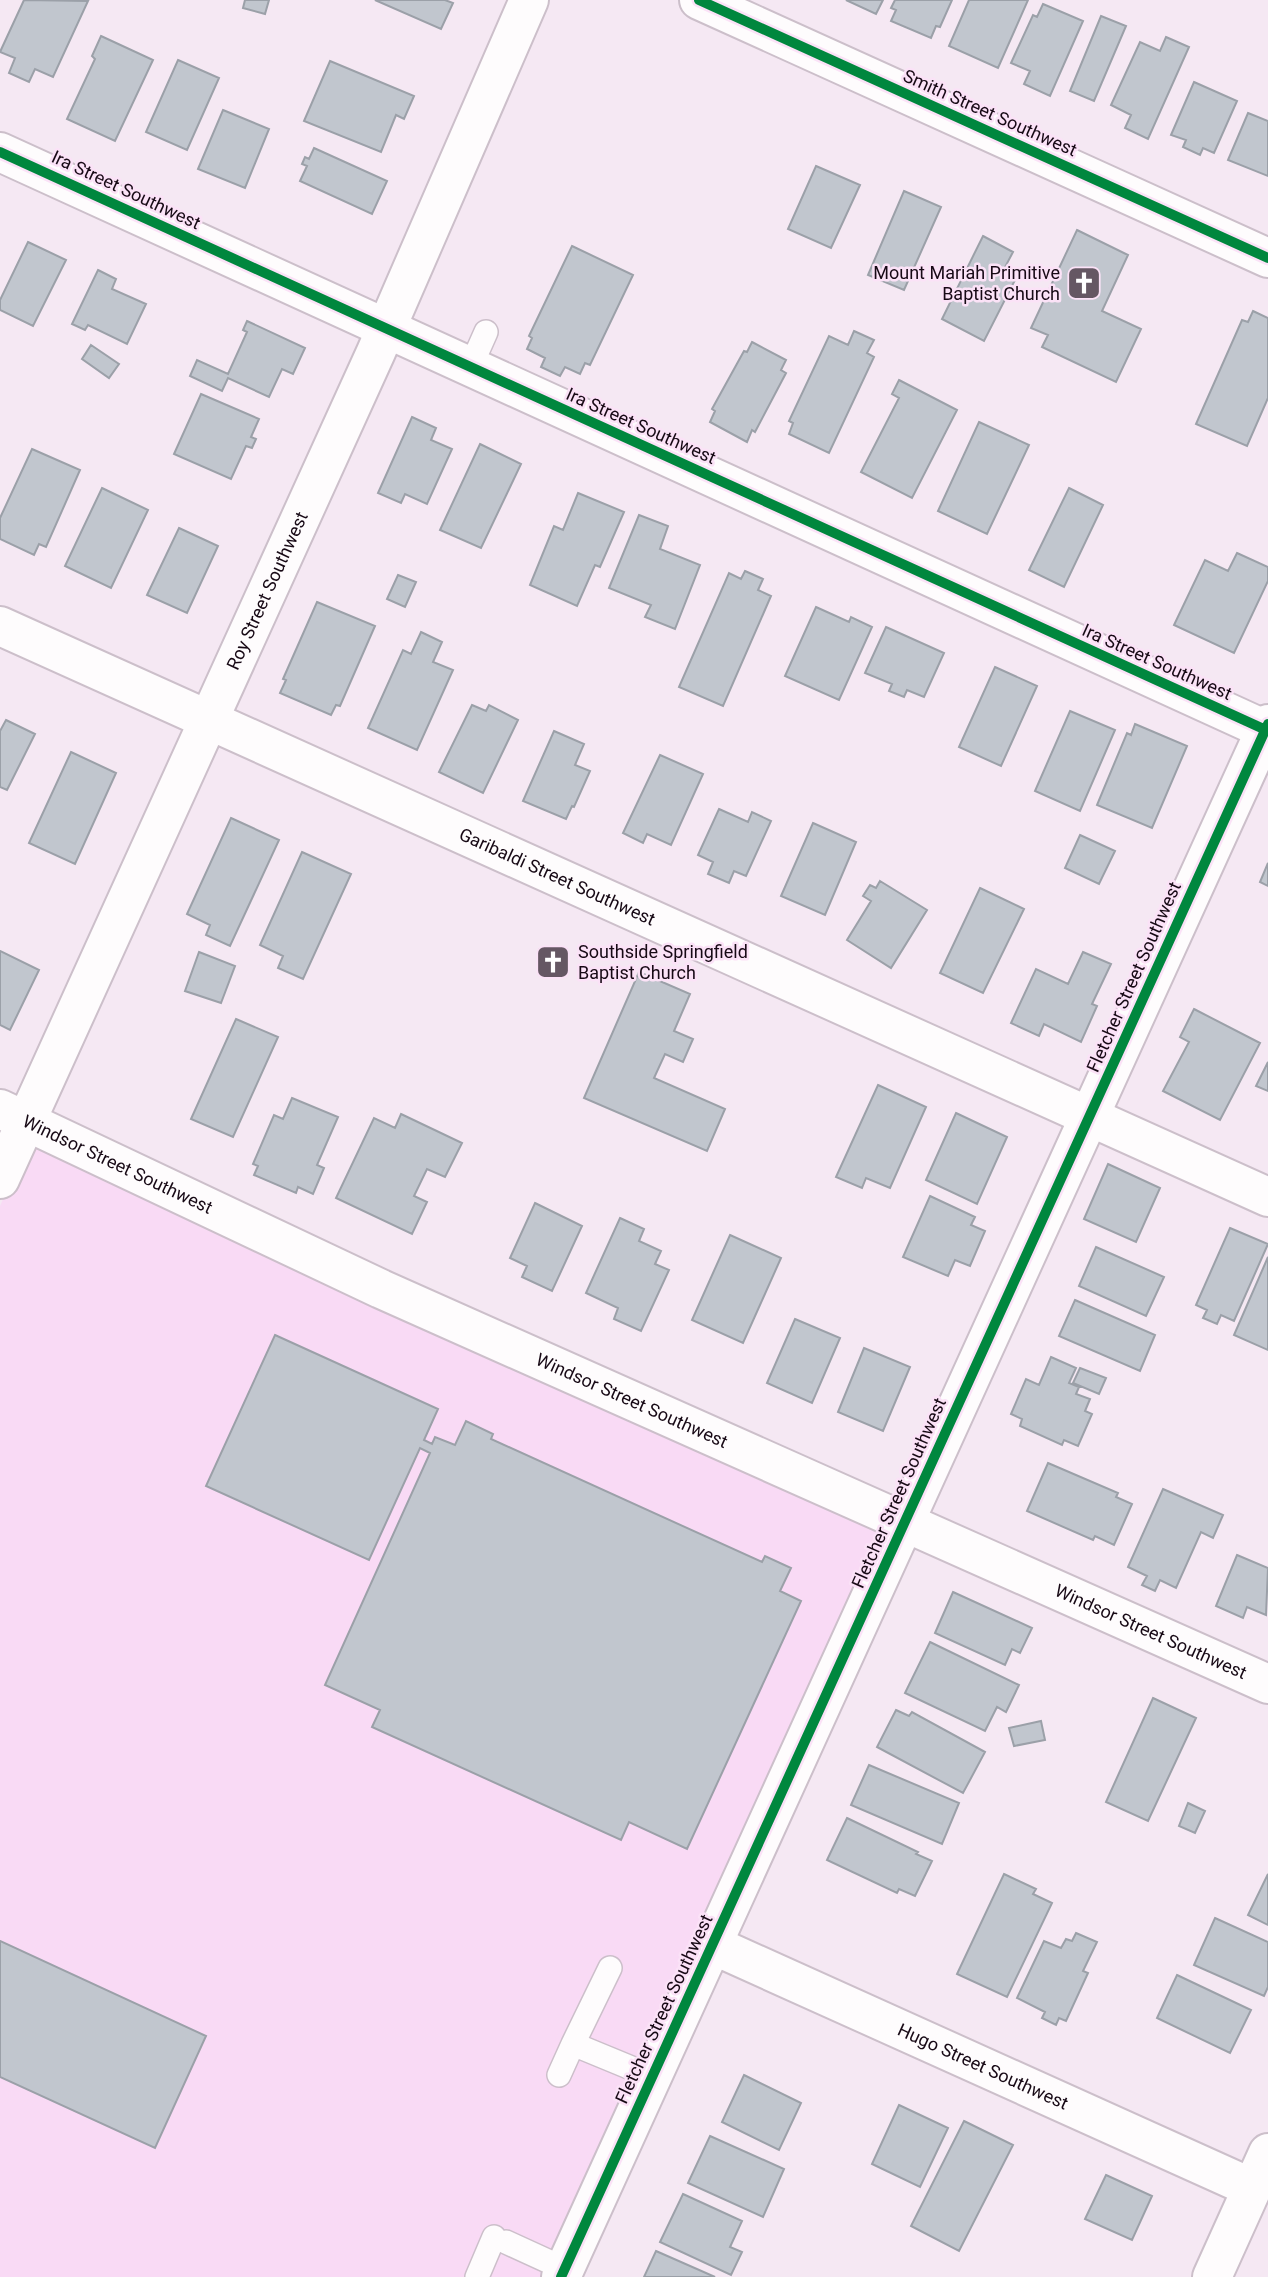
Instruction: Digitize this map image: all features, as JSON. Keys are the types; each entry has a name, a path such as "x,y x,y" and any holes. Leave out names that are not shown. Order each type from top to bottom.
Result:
{"street":[{"name":"Roy Street Southwest","path":"0,1180 13,1115 209,722 386,330 529,0"},
{"name":"Smith Street Southwest","path":"699,0 1268,258"},
{"name":"Ira Street Southwest","path":"0,152 386,330 1267,728"},
{"name":"Garibaldi Street Southwest","path":"0,626 1268,1197"},
{"name":"Fletcher Street Southwest","path":"563,2273 1267,728"},
{"name":"Windsor Street Southwest","path":"13,1115 381,1289 1268,1684"},
{"name":"Hugo Street Southwest","path":"713,1945 1252,2188"},
{"path":"1212,2277 1268,2153"}],"lane":[{"path":"470,368 486,332"},
{"path":"559,2075 610,1968"},
{"path":"573,2044 653,2077"},
{"path":"477,2277 500,2239 563,2273"}],"shaded area":[{"path":"40,1116 925,1510 542,2277 0,2277 0,1206"}],"building":[{"path":"24,0 88,1 53,77 35,69 29,82 9,73 15,58 0,52"},
{"path":"245,0 269,0 265,14 243,8"},
{"path":"375,0 445,0 453,3 441,29"},
{"path":"846,0 883,0 876,14"},
{"path":"895,0 952,0 940,27 936,26 931,38 891,21 896,10 891,8"},
{"path":"969,0 1028,0 998,68 949,46"},
{"path":"1043,4 1083,21 1050,96 1024,84 1030,71 1011,63 1033,15 1037,17"},
{"path":"1101,16 1126,26 1094,101 1070,91"},
{"path":"101,36 153,60 115,141 67,119 95,59 92,56"},
{"path":"1166,37 1189,47 1148,139 1125,128 1131,115 1111,105 1140,42 1160,51"},
{"path":"178,60 219,78 187,150 146,132"},
{"path":"330,61 414,96 404,119 396,115 381,152 304,121"},
{"path":"1194,82 1237,101 1214,153 1203,148 1200,155 1183,147 1186,140 1171,135"},
{"path":"223,110 269,129 245,188 198,169"},
{"path":"1248,113 1268,121 1268,176 1228,160"},
{"path":"314,148 387,181 372,214 300,181 307,166 302,164 305,157 309,159"},
{"path":"816,166 860,185 831,248 788,229"},
{"path":"904,191 941,207 904,290 868,275"},
{"name":"Mount Mariah Primitive Baptist Church","path":"1077,230 1128,255 1102,311 1141,329 1116,382 1042,347 1048,335 1031,328"},
{"path":"983,236 1013,252 1004,269 1017,276 984,341 942,319"},
{"path":"28,242 66,260 33,326 0,310 0,300"},
{"path":"572,246 633,275 590,365 585,363 580,374 565,367 560,376 541,367 545,358 527,349 532,338 529,336"},
{"path":"98,270 116,279 112,289 146,304 127,344 88,325 85,330 72,324"},
{"path":"1253,311 1268,318 1268,398 1247,446 1196,424 1242,320 1248,322"},
{"path":"247,321 305,348 293,374 282,369 269,397 228,378 222,391 190,376 197,360 228,374 247,332 243,330"},
{"path":"854,331 874,340 867,353 874,357 829,453 789,434 793,423 789,421 829,336 848,345"},
{"path":"752,342 786,360 781,370 786,373 747,442 710,422 715,411 712,409 744,351 747,352"},
{"path":"91,345 119,364 109,378 82,359"},
{"path":"899,380 957,410 912,498 861,472 899,398 892,394"},
{"path":"201,394 259,419 251,437 256,439 252,448 246,446 231,479 174,454"},
{"path":"412,417 436,428 431,440 452,449 427,504 405,494 401,503 378,493"},
{"path":"979,422 1029,445 987,534 938,511"},
{"path":"480,444 521,464 481,548 440,530"},
{"path":"32,449 80,470 46,547 39,544 34,555 0,539 0,518"},
{"path":"102,488 148,510 111,588 65,566"},
{"path":"1069,488 1103,505 1064,587 1029,570"},
{"path":"578,493 624,512 600,567 595,565 577,606 530,585 554,526 563,530"},
{"path":"639,515 668,526 660,549 700,565 675,629 645,617 651,605 609,588"},
{"path":"179,528 218,546 187,613 147,595"},
{"path":"1237,553 1268,567 1268,581 1234,653 1174,625 1205,560 1228,571"},
{"path":"745,571 763,579 758,590 771,596 723,706 679,687 729,573 741,579"},
{"path":"398,575 416,582 405,607 387,599"},
{"path":"317,602 375,626 340,706 336,705 331,715 280,693 286,680 283,679"},
{"path":"816,607 849,622 851,617 872,627 839,700 785,676"},
{"path":"886,627 944,653 924,697 907,690 904,697 889,691 892,684 865,673"},
{"path":"421,632 442,642 433,662 453,670 417,750 368,728 403,650 411,654"},
{"path":"995,667 1037,686 1001,766 959,747"},
{"path":"472,705 486,711 489,705 518,720 483,793 439,772"},
{"path":"1070,711 1115,730 1080,811 1035,791"},
{"path":"6,720 35,734 7,790 0,787 0,731"},
{"path":"1135,724 1187,746 1152,828 1097,805 1127,733 1131,735"},
{"path":"554,731 584,744 575,765 590,771 566,819 523,801"},
{"path":"71,752 116,773 75,864 29,843"},
{"path":"660,755 703,774 671,845 647,834 643,843 623,833"},
{"path":"719,809 748,822 752,812 771,821 746,876 734,871 729,883 708,874 713,862 698,855"},
{"path":"231,818 279,840 230,946 206,935 210,925 187,914"},
{"path":"813,823 856,842 825,915 781,896"},
{"path":"1080,835 1115,851 1099,884 1065,868"},
{"path":"302,852 351,874 303,979 278,968 283,956 260,945"},
{"path":"1268,863 1268,886 1260,882"},
{"path":"880,881 927,910 891,968 847,940 871,901 863,896 870,885 876,888"},
{"path":"980,888 1024,909 983,993 940,973"},
{"path":"0,951 39,970 10,1030 0,1025"},
{"path":"199,952 235,966 221,1003 185,991"},
{"path":"1083,952 1111,964 1092,1004 1097,1006 1081,1042 1044,1024 1039,1036 1011,1023 1036,969 1068,984"},
{"path":"639,972 690,994 674,1031 693,1039 683,1062 665,1054 654,1078 725,1109 707,1151 584,1098"},
{"path":"1194,1009 1260,1043 1220,1120 1163,1091 1189,1042 1180,1037"},
{"path":"236,1019 278,1037 233,1137 191,1119"},
{"path":"1268,1062 1268,1091 1256,1086"},
{"path":"878,1085 926,1107 890,1188 866,1178 862,1188 836,1177"},
{"path":"292,1098 338,1117 317,1165 324,1168 313,1194 298,1187 296,1193 254,1175 258,1166 253,1164 274,1115 283,1119"},
{"path":"956,1113 1007,1137 977,1204 926,1180"},
{"path":"401,1114 462,1143 445,1177 427,1169 414,1196 427,1202 412,1234 336,1198 374,1118 395,1128"},
{"path":"1108,1164 1160,1188 1136,1242 1084,1219"},
{"path":"930,1196 975,1217 971,1225 985,1231 970,1266 955,1260 948,1276 903,1257"},
{"path":"535,1203 582,1226 552,1291 522,1277 527,1266 510,1258"},
{"path":"620,1218 644,1229 639,1241 661,1251 655,1264 669,1270 641,1331 614,1319 618,1308 586,1293"},
{"path":"1230,1228 1268,1244 1234,1321 1221,1315 1217,1324 1203,1318 1207,1310 1196,1305"},
{"path":"730,1235 781,1258 743,1343 692,1320"},
{"path":"1096,1247 1164,1277 1146,1316 1079,1286"},
{"path":"1268,1257 1268,1350 1234,1335"},
{"path":"1075,1300 1155,1335 1140,1371 1059,1336"},
{"path":"795,1319 840,1338 812,1403 767,1383"},
{"path":"275,1335 438,1409 424,1440 432,1444 435,1437 455,1445 466,1421 493,1434 491,1439 762,1562 765,1556 791,1568 780,1591 801,1601 687,1849 629,1822 621,1840 372,1727 380,1710 325,1685 430,1453 420,1448 369,1560 206,1486"},
{"path":"864,1348 910,1367 883,1431 838,1412"},
{"path":"1051,1357 1076,1368 1069,1383 1079,1387 1076,1394 1090,1399 1085,1411 1092,1414 1078,1446 1064,1440 1062,1445 1020,1426 1022,1419 1011,1414 1026,1379 1039,1385"},
{"path":"1080,1368 1106,1378 1099,1394 1073,1383"},
{"path":"1048,1463 1118,1493 1116,1497 1132,1504 1114,1545 1095,1536 1093,1540 1027,1511"},
{"path":"1163,1489 1223,1515 1213,1538 1201,1532 1176,1588 1160,1580 1155,1591 1142,1585 1147,1576 1128,1567"},
{"path":"1237,1555 1268,1568 1266,1615 1247,1607 1243,1618 1216,1606"},
{"path":"953,1592 1032,1628 1020,1653 1012,1649 1005,1665 935,1633"},
{"path":"930,1642 1019,1685 1006,1712 997,1707 985,1731 905,1693"},
{"path":"1153,1698 1196,1718 1148,1821 1106,1802"},
{"path":"896,1710 909,1716 912,1712 985,1752 963,1793 877,1747"},
{"path":"1041,1721 1045,1740 1014,1746 1009,1728"},
{"path":"869,1765 959,1803 942,1844 851,1805"},
{"path":"1188,1803 1205,1811 1195,1833 1179,1826"},
{"path":"847,1818 932,1861 915,1896 899,1889 897,1893 827,1860"},
{"path":"1004,1874 1036,1889 1033,1894 1052,1903 1007,1997 957,1974"},
{"path":"1268,1874 1268,1925 1248,1915"},
{"path":"1215,1918 1268,1942 1268,1987 1264,1996 1194,1965"},
{"path":"1076,1933 1097,1942 1083,1971 1088,1973 1066,2021 1059,2018 1056,2025 1042,2018 1045,2012 1017,1998 1044,1941 1061,1948 1066,1939 1072,1941"},
{"path":"0,1941 206,2036 155,2148 0,2077"},
{"path":"1177,1975 1251,2010 1230,2053 1157,2018"},
{"path":"744,2075 801,2103 779,2150 722,2122"},
{"path":"899,2105 948,2128 920,2187 872,2164"},
{"path":"964,2121 1013,2145 959,2251 911,2226"},
{"path":"710,2136 784,2169 763,2217 688,2183"},
{"path":"1106,2175 1152,2196 1132,2240 1085,2219"},
{"path":"683,2194 742,2221 730,2247 742,2252 731,2275 660,2242"},
{"path":"656,2251 715,2277 644,2277"}],"cycle path":[{"path":"699,0 1268,258"},
{"path":"0,152 1268,731"},
{"path":"561,2277 1268,724"}],"place":[{"name":"Mount Mariah Primitive Baptist Church","path":"1084,283"},
{"name":"Southside Springfield Baptist Church","path":"553,962"}]}
